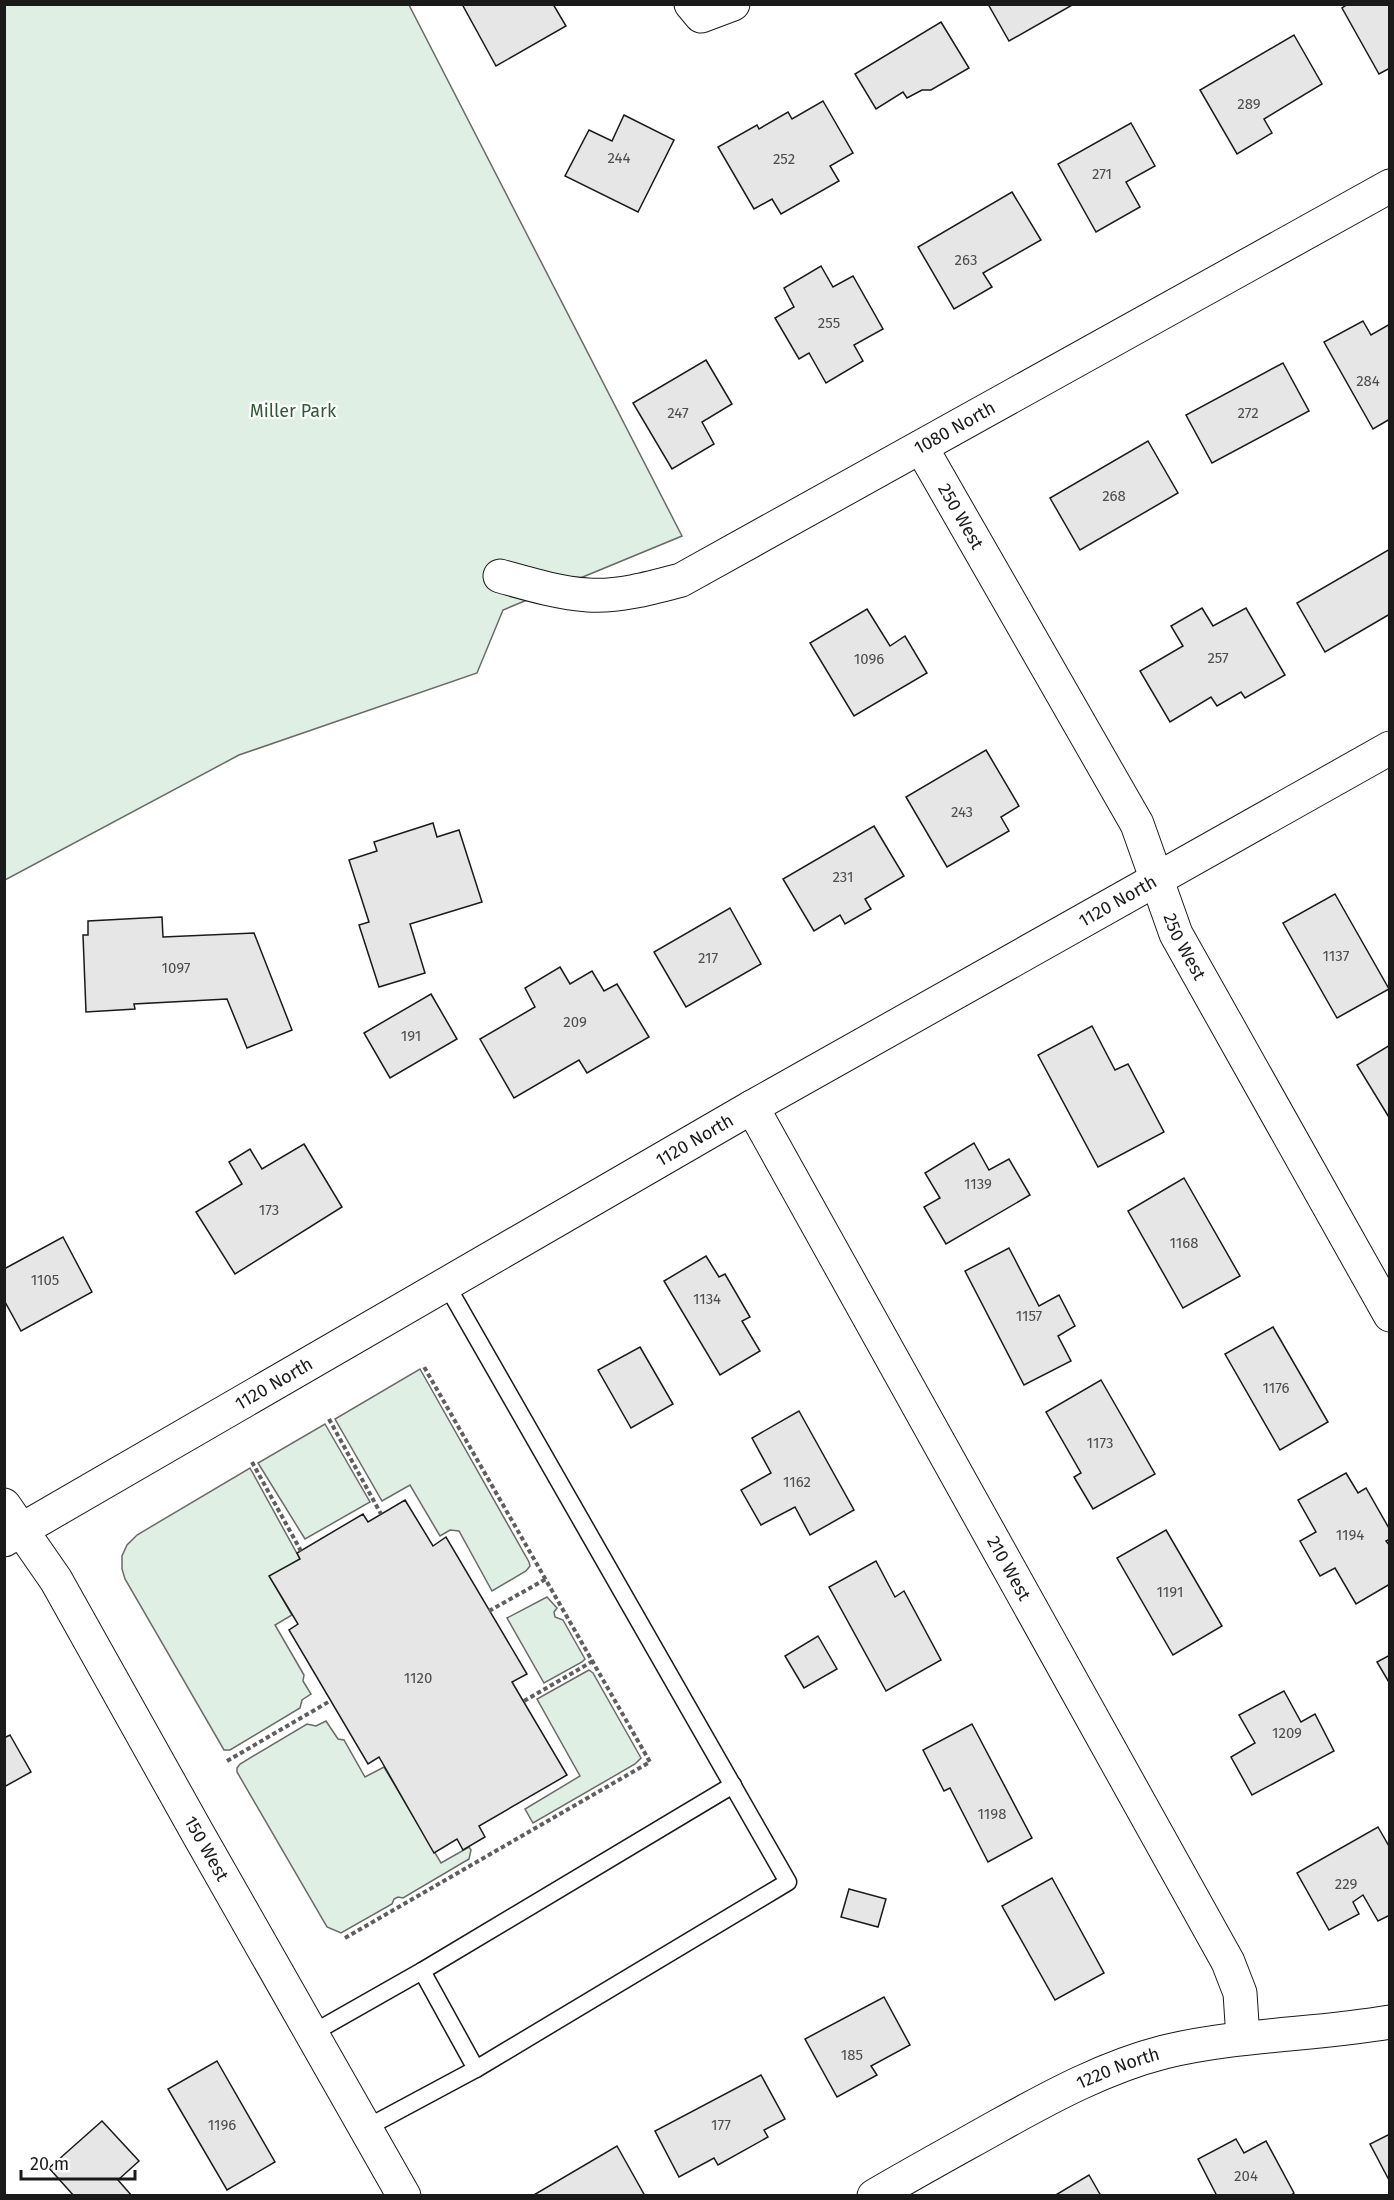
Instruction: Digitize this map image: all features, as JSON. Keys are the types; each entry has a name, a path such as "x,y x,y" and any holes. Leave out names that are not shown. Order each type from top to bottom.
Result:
{"street":[{"path":"696,10 733,4"},
{"name":"1080 North","path":"500,576 543,588 589,595 636,591 681,580 1389,186"},
{"name":"250 West","path":"921,447 1137,824 1176,934 1389,1316"},
{"name":"1120 North","path":"10,1525 446,1284 752,1107 1389,748"},
{"name":"210 West","path":"752,1107 1228,1962 1240,1993 1243,2038"},
{"name":"150 West","path":"10,1525 56,1580 366,2128 398,2193"},
{"name":"1220 North","path":"874,2196 915,2186 1030,2108 1097,2075 1163,2052 1243,2038 1389,2022"}],"lane":[{"path":"366,2128 476,2069 788,1882 446,1284"},
{"path":"311,2034 422,1971 733,1785"},
{"path":"422,1971 476,2069"}],"path":[{"path":"345,1938 650,1762 423,1365"},
{"path":"329,1419 381,1514"},
{"path":"252,1462 301,1551"},
{"path":"489,1611 546,1579"},
{"path":"524,1701 592,1661"},
{"path":"227,1761 330,1701"}],"green space":[{"name":"Miller Park","path":"4,5 409,5 682,536 503,610 477,673 239,755 5,880"},
{"path":"420,1369 529,1562 530,1566 526,1571 492,1591 459,1531 450,1530 440,1536 410,1485 382,1501 335,1419"},
{"path":"325,1424 370,1502 305,1539 258,1463"},
{"path":"250,1468 300,1559 270,1577 292,1615 275,1625 304,1675 303,1681 311,1694 302,1700 300,1708 230,1750 224,1750 125,1579 122,1556 127,1545 137,1535"},
{"path":"547,1597 557,1608 554,1612 555,1617 563,1620 585,1659 544,1683 507,1618"},
{"path":"589,1670 593,1673 641,1758 635,1764 533,1823 525,1809 580,1776 537,1699"},
{"path":"326,1721 338,1739 344,1740 365,1777 384,1767 441,1863 469,1847 471,1850 469,1859 403,1898 394,1899 392,1904 341,1933 327,1927 237,1772 240,1764 307,1724 316,1726"}],"building":[{"path":"462,4 553,4 566,26 496,66"},
{"path":"988,4 1074,4 1009,41"},
{"path":"1348,4 1390,4 1390,68 1379,74 1342,8"},
{"path":"941,22 969,68 931,90 922,90 907,98 903,92 876,109 855,74"},
{"path":"1294,35 1322,84 1264,119 1272,133 1237,154 1200,90"},
{"path":"823,101 853,153 830,166 839,181 781,214 772,199 754,209 718,147 757,125 759,129 788,112 792,119"},
{"path":"624,115 674,140 638,212 565,176 589,130 612,141"},
{"path":"1131,123 1155,166 1126,182 1140,207 1096,232 1058,164"},
{"path":"1012,192 1041,240 983,273 992,287 954,309 918,247"},
{"path":"821,266 833,287 853,276 883,329 854,345 863,361 826,383 809,353 799,359 775,318 794,307 784,288"},
{"path":"1363,321 1371,335 1390,324 1390,419 1373,429 1324,342"},
{"path":"706,360 732,404 702,422 714,444 672,469 633,403"},
{"path":"1283,363 1309,411 1212,463 1186,415"},
{"path":"1148,441 1178,493 1080,550 1050,498"},
{"path":"1390,549 1390,614 1325,652 1297,603"},
{"path":"1202,608 1213,626 1246,608 1285,675 1245,698 1241,692 1217,706 1211,697 1170,722 1140,671 1183,646 1171,626"},
{"path":"867,609 890,646 905,636 927,673 854,716 810,643"},
{"path":"986,750 1019,806 1001,817 1009,831 947,867 906,797"},
{"path":"433,823 437,837 459,830 482,902 410,924 425,973 379,987 359,925 369,922 349,860 377,851 374,842"},
{"path":"874,826 904,876 865,899 871,909 845,924 840,915 814,931 783,879"},
{"path":"1335,894 1389,989 1337,1018 1283,923"},
{"path":"730,908 761,964 686,1007 654,952"},
{"path":"162,917 163,937 254,933 292,1030 247,1048 227,999 134,1004 135,1009 86,1012 83,935 88,935 88,921"},
{"path":"560,967 570,984 592,971 604,991 617,984 649,1037 587,1073 579,1060 514,1098 480,1039 535,1007 525,988"},
{"path":"431,994 457,1039 390,1078 364,1033"},
{"path":"1092,1026 1115,1070 1128,1064 1164,1132 1098,1167 1038,1055"},
{"path":"1390,1045 1390,1119 1357,1065"},
{"path":"974,1143 989,1170 1009,1159 1030,1195 946,1244 924,1207 940,1198 925,1173"},
{"path":"304,1144 342,1207 235,1274 196,1212 242,1184 229,1162 250,1149 262,1169"},
{"path":"1184,1178 1240,1276 1183,1308 1128,1211"},
{"path":"63,1237 92,1292 21,1331 4,1300 4,1269"},
{"path":"1009,1248 1039,1306 1059,1295 1075,1326 1058,1336 1071,1361 1024,1385 965,1271"},
{"path":"706,1256 719,1277 725,1274 750,1317 742,1321 760,1351 720,1375 664,1281"},
{"path":"1273,1327 1328,1422 1280,1450 1225,1354"},
{"path":"640,1347 673,1404 631,1428 598,1370"},
{"path":"1101,1380 1155,1474 1093,1509 1074,1477 1081,1473 1046,1412"},
{"path":"799,1411 854,1510 810,1535 795,1507 761,1525 741,1490 771,1473 752,1438"},
{"path":"1346,1473 1358,1493 1366,1488 1390,1530 1390,1539 1386,1541 1390,1546 1390,1584 1356,1604 1335,1568 1320,1576 1300,1541 1316,1532 1298,1500"},
{"path":"405,1500 433,1546 446,1537 527,1674 512,1682 567,1775 479,1826 485,1837 463,1850 457,1839 434,1853 379,1757 368,1764 289,1630 298,1624 269,1576 300,1559 297,1553 363,1514 368,1522"},
{"path":"1166,1530 1222,1626 1173,1655 1117,1558"},
{"path":"876,1561 895,1597 904,1591 941,1660 886,1691 829,1587"},
{"path":"818,1636 837,1669 804,1688 785,1656"},
{"path":"1390,1655 1390,1684 1377,1662"},
{"path":"1284,1691 1301,1722 1315,1714 1334,1751 1252,1795 1231,1757 1255,1743 1239,1715"},
{"path":"972,1724 1032,1838 988,1862 950,1788 944,1791 923,1750"},
{"path":"10,1735 31,1772 4,1787 4,1738"},
{"path":"1378,1827 1390,1848 1390,1915 1378,1921 1363,1895 1353,1902 1359,1914 1329,1930 1297,1873"},
{"path":"1052,1878 1104,1973 1055,2000 1002,1906"},
{"path":"849,1889 886,1899 878,1927 841,1917"},
{"path":"884,1997 910,2045 871,2066 877,2075 837,2097 805,2039"},
{"path":"217,2061 275,2162 227,2190 168,2089"},
{"path":"761,2075 785,2119 764,2130 768,2137 718,2165 714,2158 679,2177 655,2131"},
{"path":"102,2121 139,2161 118,2180 132,2196 74,2196 49,2168"},
{"path":"1390,2134 1390,2182 1370,2144"},
{"path":"1236,2139 1244,2153 1266,2141 1294,2193 1290,2196 1217,2196 1198,2159"},
{"path":"617,2146 645,2196 532,2196"},
{"path":"1089,2175 1101,2196 1054,2196"}]}
